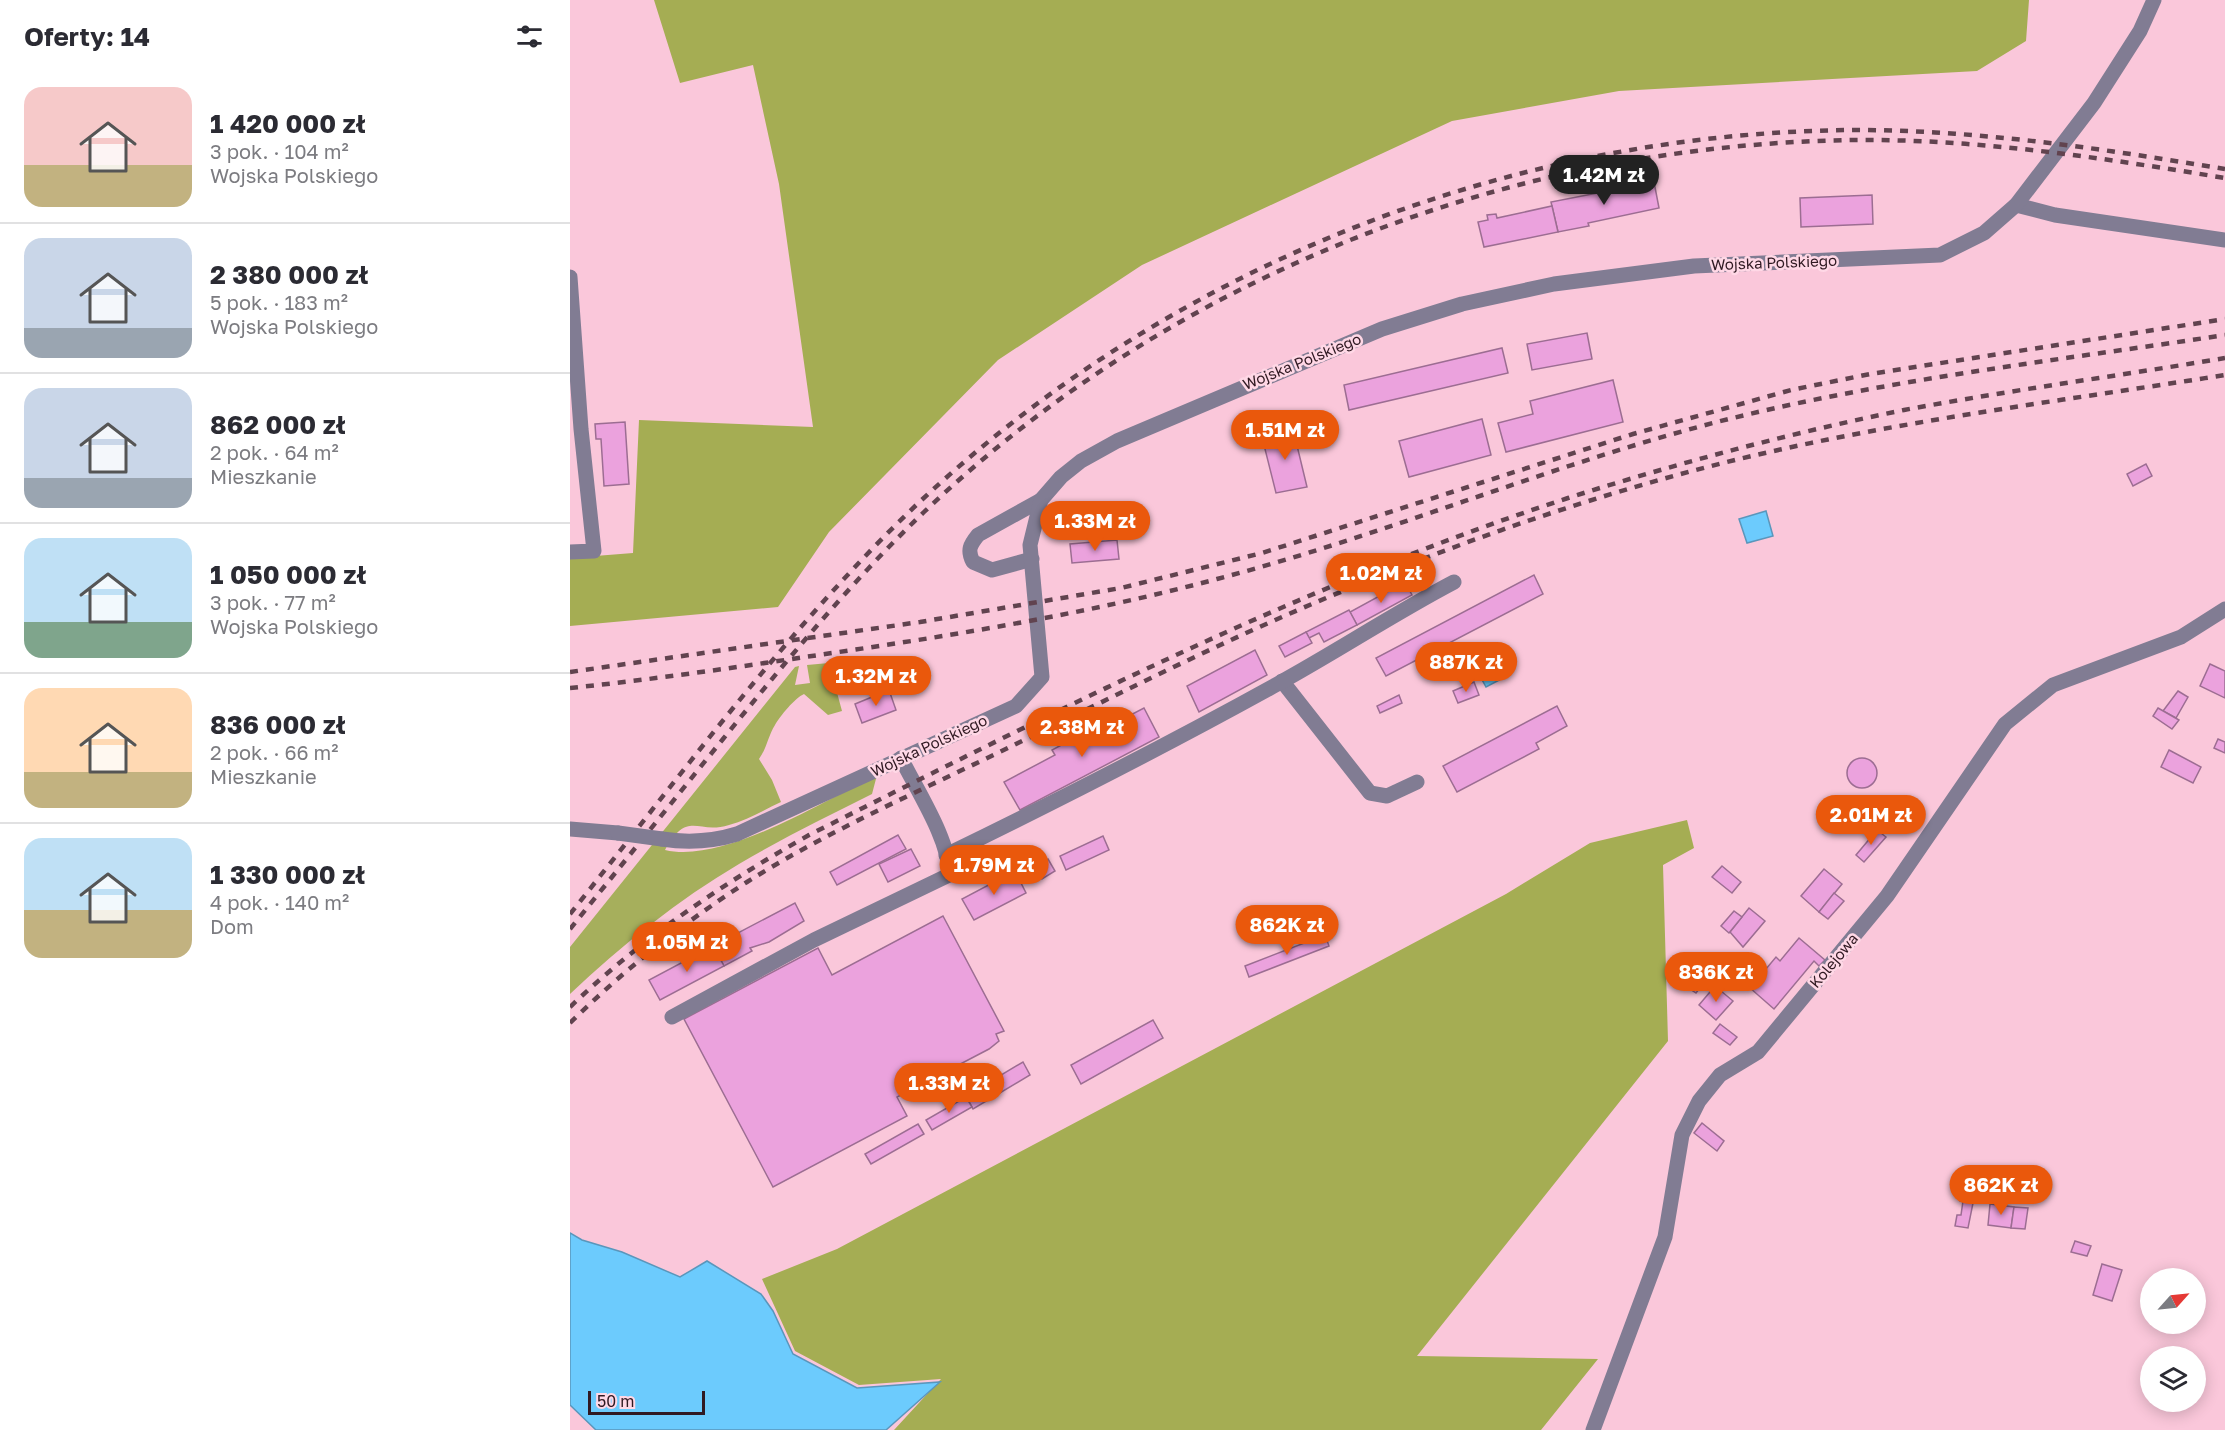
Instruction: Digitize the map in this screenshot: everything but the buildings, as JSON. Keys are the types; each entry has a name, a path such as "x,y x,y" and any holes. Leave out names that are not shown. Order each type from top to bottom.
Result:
{"street":[{"name":"Wojska Polskiego","path":"570,829 693,843 737,834 1016,706 1034,689 1042,677 1030,545 1041,500 1061,477 1081,461 1117,441 1382,329 1462,304 1554,284 1694,266 1940,255 1984,234 2016,205 2094,103 2140,31 2154,0"},
{"path":"2016,205 2055,215 2225,240"},
{"path":"570,277 581,429 594,550 570,552"},
{"path":"1032,559 992,570 973,562 969,553 970,544 978,536 1041,500"},
{"path":"946,855 1111,773 1282,681 1397,612 1454,582"},
{"name":"Kolejowa","path":"1593,1430 1665,1237 1682,1135 1699,1101 1720,1075 1758,1052 1887,896 2005,724 2053,686 2181,636 2225,609"},
{"path":"1282,681 1370,793 1387,796 1417,782"},
{"path":"672,1017 814,940 949,875 950,865 932,817 901,758"}],"green space":[{"path":"654,0 2029,0 2026,41 1977,71 1619,91 1452,121 1142,265 998,360 829,532 778,607 570,626 570,558 633,553 639,420 813,427 779,184 753,65 680,83"},
{"path":"829,663 842,711 828,715 804,694 800,696 777,721 759,759 772,780 781,802 729,825 687,827 680,830 665,850 689,852 715,848 744,839 773,828 877,775 872,794 772,845 716,878 651,924 570,994 570,947 795,667 799,666 795,685 810,683 807,665"},
{"path":"1687,820 1694,848 1663,865 1668,1041 1417,1356 1598,1359 1541,1430 894,1430 941,1379 859,1385 795,1351 762,1279 837,1249 1506,894 1590,843"}],"water":[{"path":"1766,511 1773,536 1747,543 1739,519"},
{"path":"1496,651 1509,675 1486,687 1473,663"},
{"path":"570,1233 582,1240 622,1252 680,1277 707,1261 761,1294 773,1311 793,1354 857,1388 940,1382 886,1430 596,1430 570,1405"}],"railway":[{"path":"570,914 776,656 864,557 910,511 1009,425 1115,350 1228,285 1347,231 1470,188 1596,156 1725,137 1856,130 1949,133 2041,142 2225,169"},
{"path":"570,929 795,651 845,594 924,512 1022,428 1127,354 1238,291 1355,238 1476,197 1600,166 1727,147 1856,140 1949,143 2041,151 2225,178"},
{"path":"570,672 920,622 1121,588 1262,553 1633,434 1791,390 1870,374 2225,319"},
{"path":"570,688 636,681 881,646 1026,622 1122,602 1280,561 1588,460 1713,423 1903,383 2225,335"},
{"path":"570,1007 654,935 714,893 809,835 1182,652 1373,570 1470,532 1568,498 1777,439 1904,410 2225,358"},
{"path":"570,1023 611,984 700,914 747,882 813,844 1216,647 1337,593 1449,549 1619,492 1677,475 1796,446 1918,423 2225,375"}]}
